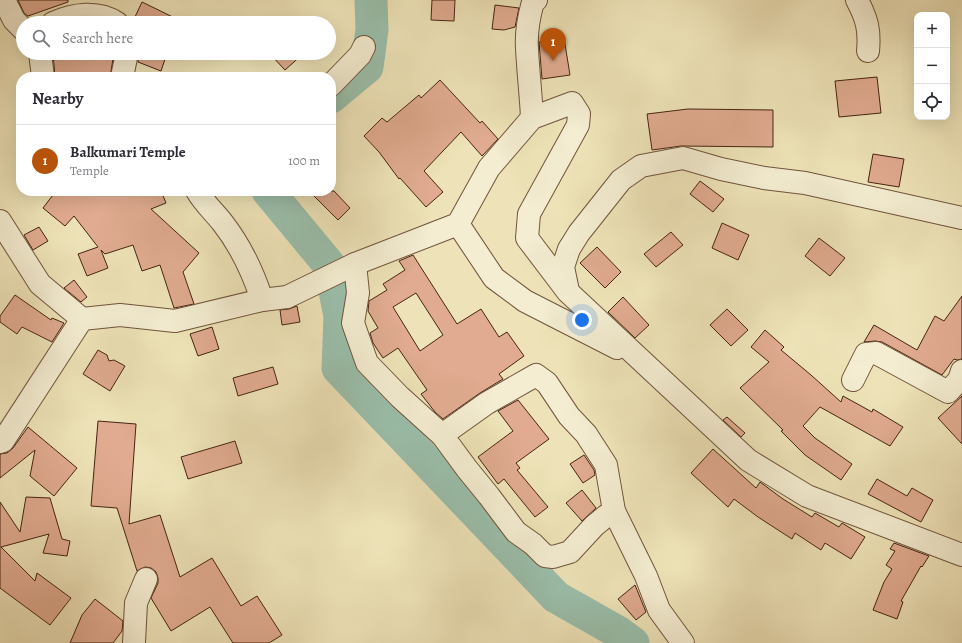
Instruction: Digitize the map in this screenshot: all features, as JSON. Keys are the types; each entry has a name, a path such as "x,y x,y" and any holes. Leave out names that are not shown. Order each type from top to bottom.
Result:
{"street":[{"path":"4,0 16,22"},
{"path":"532,118 527,46 529,17 533,2 536,0"},
{"path":"857,0 866,18 869,35 868,51"},
{"path":"75,16 91,13 99,16"},
{"path":"336,80 360,55 364,47"},
{"path":"41,60 42,72"},
{"path":"123,72 126,60"},
{"path":"0,221 40,284 82,319 120,315 174,321 262,300 287,297 319,280 355,264 458,224 489,168 532,118 572,103 579,114 578,125 529,214 527,238 568,292 748,460 807,496 962,555"},
{"path":"568,292 563,267 569,249 579,233 621,180 641,166 683,158 721,169 764,178 805,182 962,218"},
{"path":"201,196 223,223 239,248 253,274 262,300"},
{"path":"458,224 494,278 525,301 618,349 631,351"},
{"path":"355,264 358,293 353,323 367,363 400,397 442,435 516,532 534,544 545,556 553,558 570,552 600,521 614,511"},
{"path":"0,442 3,440 82,319"},
{"path":"853,380 866,354 876,353 948,392 958,380 962,371"},
{"path":"442,435 487,403 536,375 546,383 569,416 586,434 606,465 614,511 646,576 660,610 683,643"},
{"path":"134,643 136,603 146,579"}],"building":[{"path":"18,0 68,0 68,2 28,16 24,13"},
{"path":"432,0 455,0 454,21 431,20"},
{"path":"142,2 171,16 135,16"},
{"path":"495,5 519,8 515,27 504,30 492,29"},
{"path":"564,38 570,75 542,79 539,42"},
{"path":"54,60 113,60 111,72 55,72"},
{"path":"138,60 165,60 161,71 138,62"},
{"path":"276,60 296,60 285,70"},
{"path":"877,77 881,113 839,117 835,81"},
{"path":"440,80 480,123 482,121 498,139 482,156 461,132 424,171 443,192 426,207 400,178 399,179 379,152 364,136 382,118 387,122 419,95 421,98"},
{"path":"688,109 773,110 773,147 681,146 652,150 647,114"},
{"path":"873,154 904,159 899,187 868,182"},
{"path":"700,181 724,199 713,212 690,194"},
{"path":"336,193 350,208 338,220 314,196 336,196"},
{"path":"52,196 163,196 166,203 151,209 199,253 183,272 194,304 174,308 160,265 142,271 133,245 105,254 101,250 108,268 87,276 78,254 98,247 74,216 65,226 43,208"},
{"path":"722,223 749,235 738,260 712,248"},
{"path":"39,227 48,241 33,250 24,235"},
{"path":"671,232 683,245 656,267 644,254"},
{"path":"819,238 845,258 830,276 805,256"},
{"path":"597,247 621,272 605,288 580,263"},
{"path":"413,255 457,324 481,309 499,337 507,332 524,356 499,374 503,379 443,419 435,412 421,394 427,390 398,348 383,358 373,343 370,333 378,328 368,311 369,301 387,290 383,284 405,270 399,261","holes":["416,293 443,335 420,351 393,307"]},
{"path":"74,280 87,297 81,302 64,288"},
{"path":"15,295 51,320 52,318 64,323 52,342 22,327 17,334 0,322 0,316"},
{"path":"962,296 962,359 954,359 942,375 882,342 864,342 874,325 917,350 935,316 944,321"},
{"path":"623,297 649,325 635,338 608,312"},
{"path":"297,306 300,322 282,325 280,310"},
{"path":"727,309 748,330 731,346 710,325"},
{"path":"212,327 219,349 198,356 190,334"},
{"path":"765,330 784,347 781,350 841,402 843,396 872,412 873,409 903,427 890,446 820,407 803,426 815,438 852,464 841,480 805,455 781,431 783,430 740,388 769,362 751,347"},
{"path":"98,350 107,355 109,361 114,360 125,366 110,391 83,374"},
{"path":"273,367 278,384 238,396 233,378"},
{"path":"962,396 962,444 938,418"},
{"path":"518,400 549,439 516,463 520,468 517,470 548,507 535,517 504,479 498,484 478,457 513,431 498,411"},
{"path":"727,417 745,433 741,437 723,420"},
{"path":"98,421 136,424 129,524 160,515 180,577 212,558 241,606 257,596 282,635 269,643 233,643 210,607 171,631 151,598 158,583 156,572 151,568 145,567 137,571 117,508 91,506"},
{"path":"28,427 77,468 54,496 30,476 35,450 0,478 0,454 7,453 13,448"},
{"path":"235,441 242,463 188,479 181,457"},
{"path":"713,449 756,488 760,482 783,499 812,517 815,513 839,527 842,523 865,537 851,559 825,543 821,550 795,533 792,539 734,499 728,507 691,473"},
{"path":"584,455 594,470 595,475 583,483 570,464"},
{"path":"877,479 907,496 912,488 933,500 921,522 868,494"},
{"path":"582,490 596,508 582,521 566,503"},
{"path":"26,497 50,498 62,539 70,541 67,556 43,553 49,534 1,547 35,581 37,573 71,598 50,625 0,588 0,502 20,532"},
{"path":"894,543 929,556 922,567 921,566 901,601 903,602 897,619 873,610 884,582 892,569 886,565 895,551 890,549"},
{"path":"635,585 646,612 636,620 618,599"},
{"path":"95,599 123,621 122,631 113,643 70,643 82,615"}],"waterway":[{"path":"336,93 367,67 372,30 371,0"},
{"path":"272,196 330,266 340,316 338,368 556,597 618,632 633,643"}],"place":[{"name":"Balkumari Temple","path":"553,61"}]}
